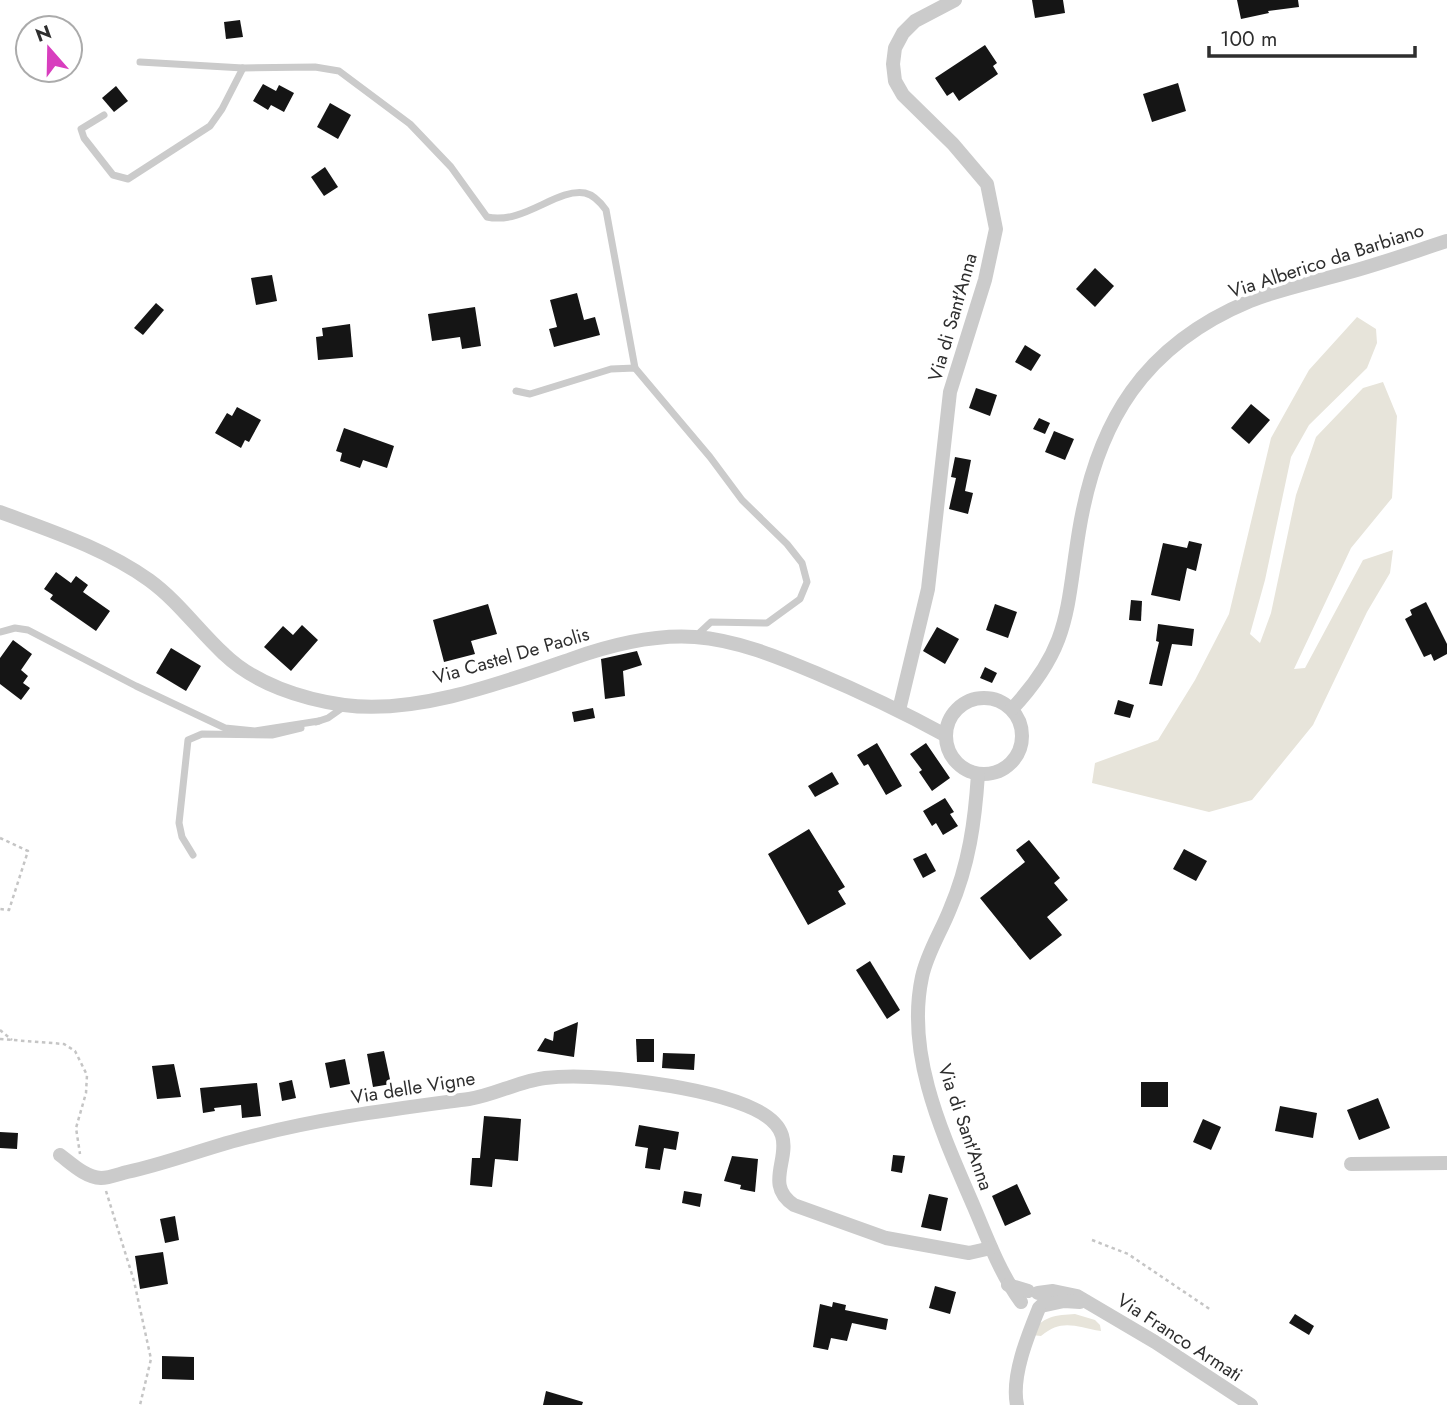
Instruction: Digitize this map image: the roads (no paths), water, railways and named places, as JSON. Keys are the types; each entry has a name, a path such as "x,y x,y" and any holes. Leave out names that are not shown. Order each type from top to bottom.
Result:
{"street":[{"name":"Via di Sant'Anna","path":"899,710 928,589 950,392 985,280 996,229 987,184 953,144 903,95 895,80 892,64 895,47 903,33 915,21 955,0"},
{"name":"Via Alberico da Barbiano","path":"1012,709 1044,671 1063,630 1079,529 1093,468 1105,436 1123,400 1165,352 1207,321 1251,301 1447,241"},
{"name":"Via Castel De Paolis","path":"0,512 97,550 149,579 188,615 230,660 258,678 303,696 345,705 382,707 448,696 510,680 620,644 668,637 695,637 722,641 774,656 899,710 945,735"},
{"path":"989,697 1002,701 1012,709 1019,719 1022,742 1011,763 990,774 978,774 958,765 946,746 945,735 947,722 954,711 964,702 989,697"},
{"name":"Via di Sant'Anna","path":"978,774 969,850 956,894 924,968 918,1020 931,1097 954,1162 1008,1284 1031,1301"},
{"name":"Via delle Vigne","path":"60,1155 86,1174 102,1178 148,1168 269,1132 326,1120 476,1098 547,1078 600,1079 696,1091 765,1114 775,1125 784,1148 778,1188 783,1197 794,1205 887,1238 969,1253 991,1248"},
{"path":"1351,1164 1447,1163"},
{"path":"1017,1405 1016,1384 1031,1301"},
{"name":"Via Franco Armati","path":"1031,1301 1088,1303 1155,1342 1251,1405"}],"lane":[{"path":"140,62 243,68 315,67 339,71 410,124 451,167 487,217 499,219 527,212 558,198 584,193 598,200 606,210 635,368 710,457 742,500 787,544 802,563 807,582 800,599 767,623 711,622 695,637"},
{"path":"104,115 82,129 84,138 113,175 128,178 209,126 222,109 243,68"},
{"path":"516,391 530,394 611,369 635,368"},
{"path":"0,632 15,628 28,630 225,728 255,731 319,721"},
{"path":"193,855 182,838 179,823 188,740 202,734 272,735 328,718 345,705"}]}
